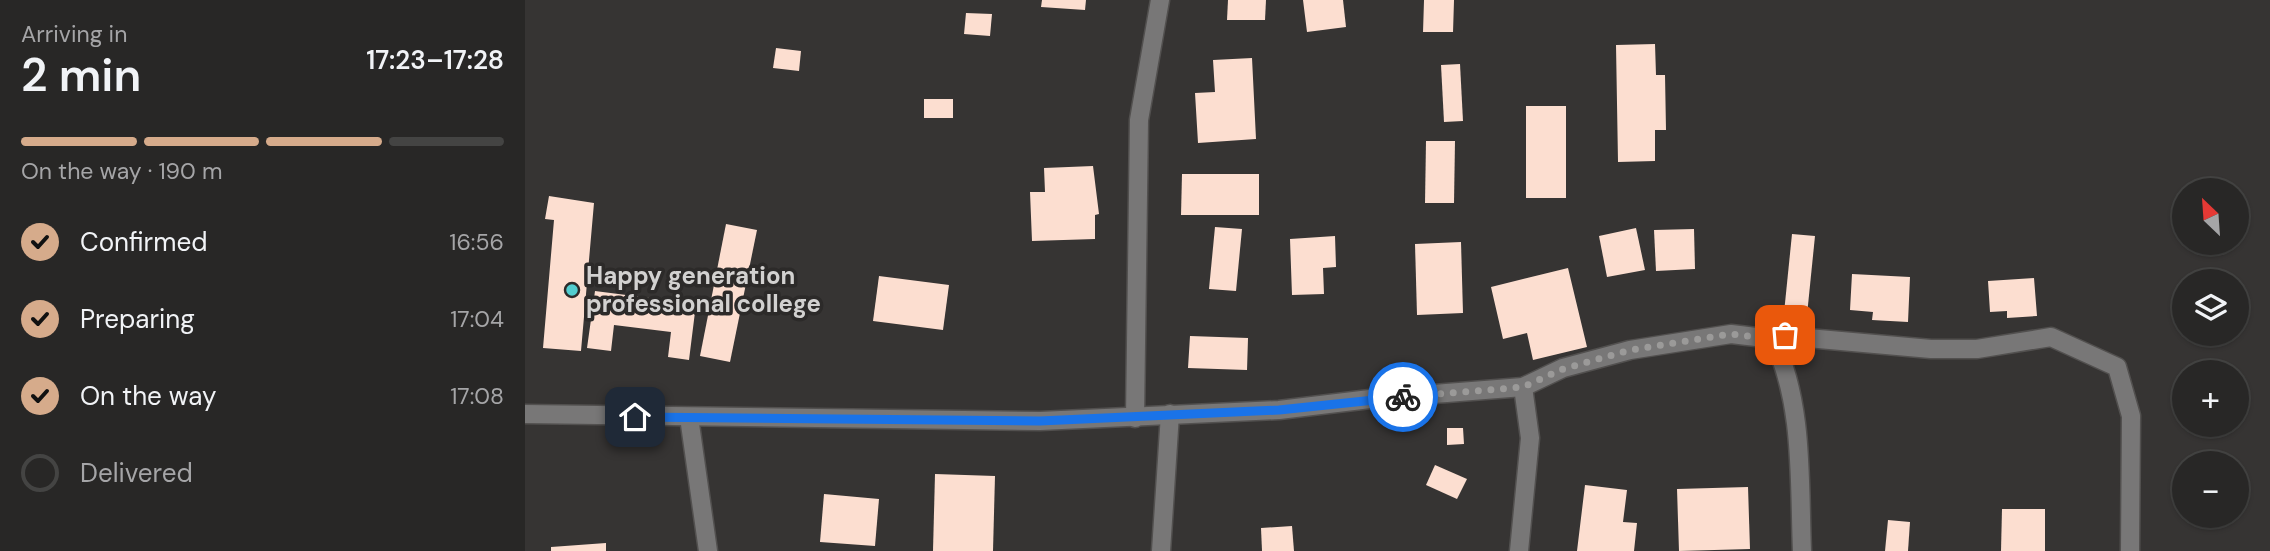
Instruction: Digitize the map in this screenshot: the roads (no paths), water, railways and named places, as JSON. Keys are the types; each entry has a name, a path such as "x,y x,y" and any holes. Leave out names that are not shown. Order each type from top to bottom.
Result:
{"street":[{"path":"1135,418 1139,120 1160,0"},
{"path":"525,414 1040,421 1135,418 1279,410 1370,399 1523,387 1563,369 1630,350 1731,334 1773,339 1785,335 1931,349 1977,349 2051,337 2117,367 2131,416 2130,551"},
{"path":"1773,339 1787,367 1797,415 1802,551"},
{"path":"1519,551 1530,438 1523,387"},
{"path":"1161,551 1170,414"},
{"path":"689,417 708,551"}],"place":[{"name":"Happy generation professional college","path":"572,290"}]}
